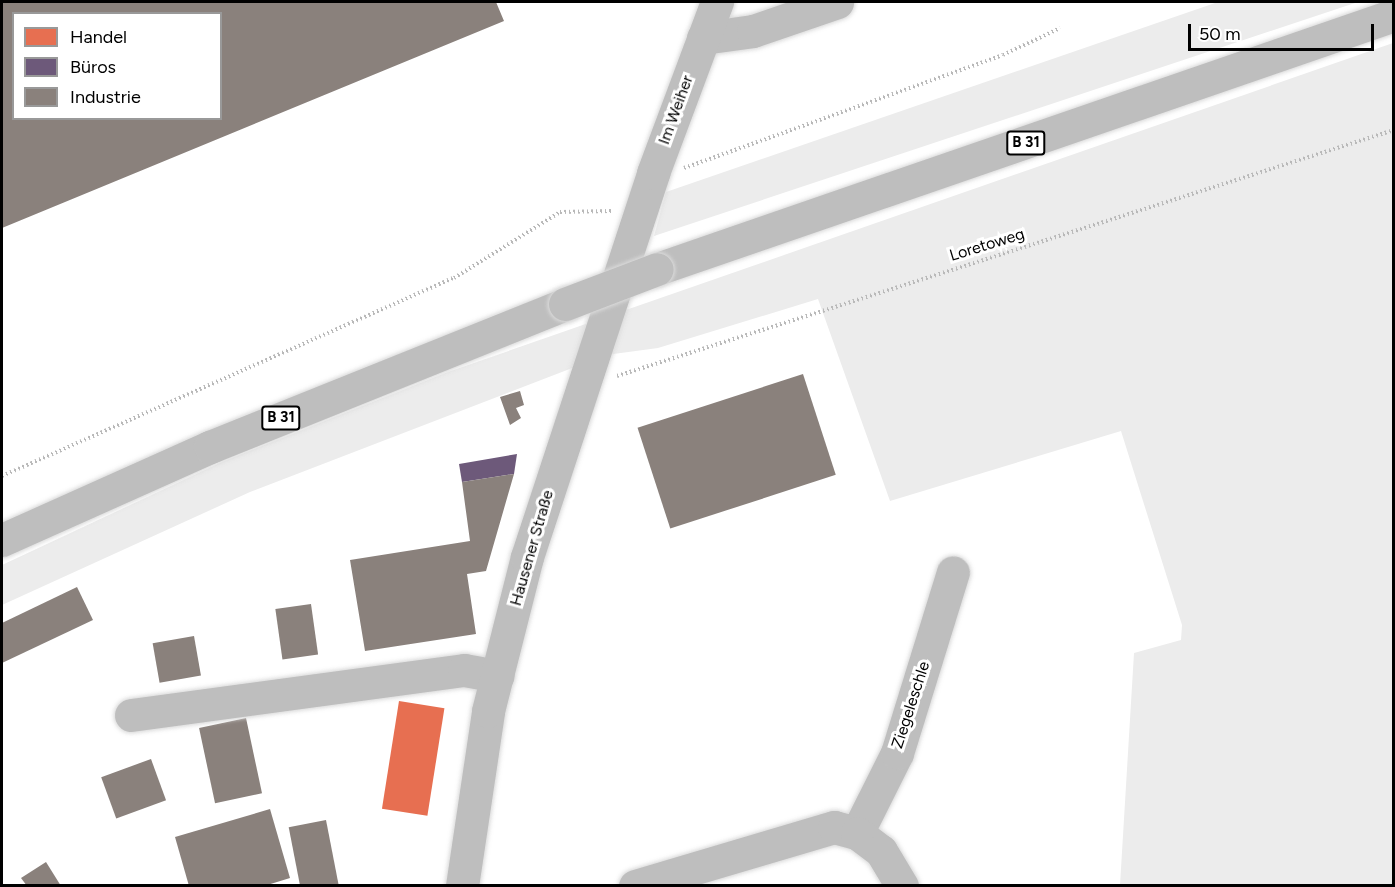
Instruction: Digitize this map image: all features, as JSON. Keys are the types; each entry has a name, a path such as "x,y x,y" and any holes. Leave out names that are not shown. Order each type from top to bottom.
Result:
{"main road":[{"name":"Im Weiher","path":"637,220 717,2"},
{"path":"704,38 753,31 837,2"},
{"name":"B 31","path":"2,540 210,447 564,304 657,269 1394,15"},
{"name":"Hausener Straße","path":"462,885 468,824 497,676 527,557 637,220"},
{"name":"Ziegeleschle","path":"857,834 897,753 953,572"},
{"path":"131,715 464,670 497,676"},
{"path":"635,885 808,831 834,827 857,834 881,851 902,885"}],"path":[{"path":"707,164 1003,55 1060,28"},
{"name":"Loretoweg","path":"587,370 608,375 640,372 1394,130"},
{"path":"2,476 454,278 560,212 595,208 637,220"}],"shaded area":[{"path":"1218,2 1358,2 654,236 666,192"},
{"path":"1393,43 1393,885 1120,885 1134,653 1181,640 1182,625 1121,431 890,501 818,299 658,348 606,355 250,492 2,605 2,565 222,462 448,372"}],"building: Handel":[{"path":"399,701 444,708 427,816 382,809"}],"building: Büros":[{"path":"517,454 514,474 462,482 459,464"}],"building: Industrie":[{"path":"2,2 496,2 504,21 2,228"},
{"path":"803,374 836,475 670,529 638,428"},
{"path":"520,391 524,405 516,408 521,418 510,425 500,397"},
{"path":"514,474 486,571 467,574 476,634 365,651 350,560 470,541 462,482"},
{"path":"77,587 93,620 2,663 2,623"},
{"path":"311,604 318,655 282,660 275,609"},
{"path":"194,636 201,675 160,683 153,643"},
{"path":"246,718 262,793 215,803 199,728"},
{"path":"151,759 166,800 116,818 101,777"},
{"path":"270,809 290,878 264,886 189,886 175,837"},
{"path":"326,820 339,886 300,886 289,827"},
{"path":"46,862 61,886 27,886 21,878"}]}
